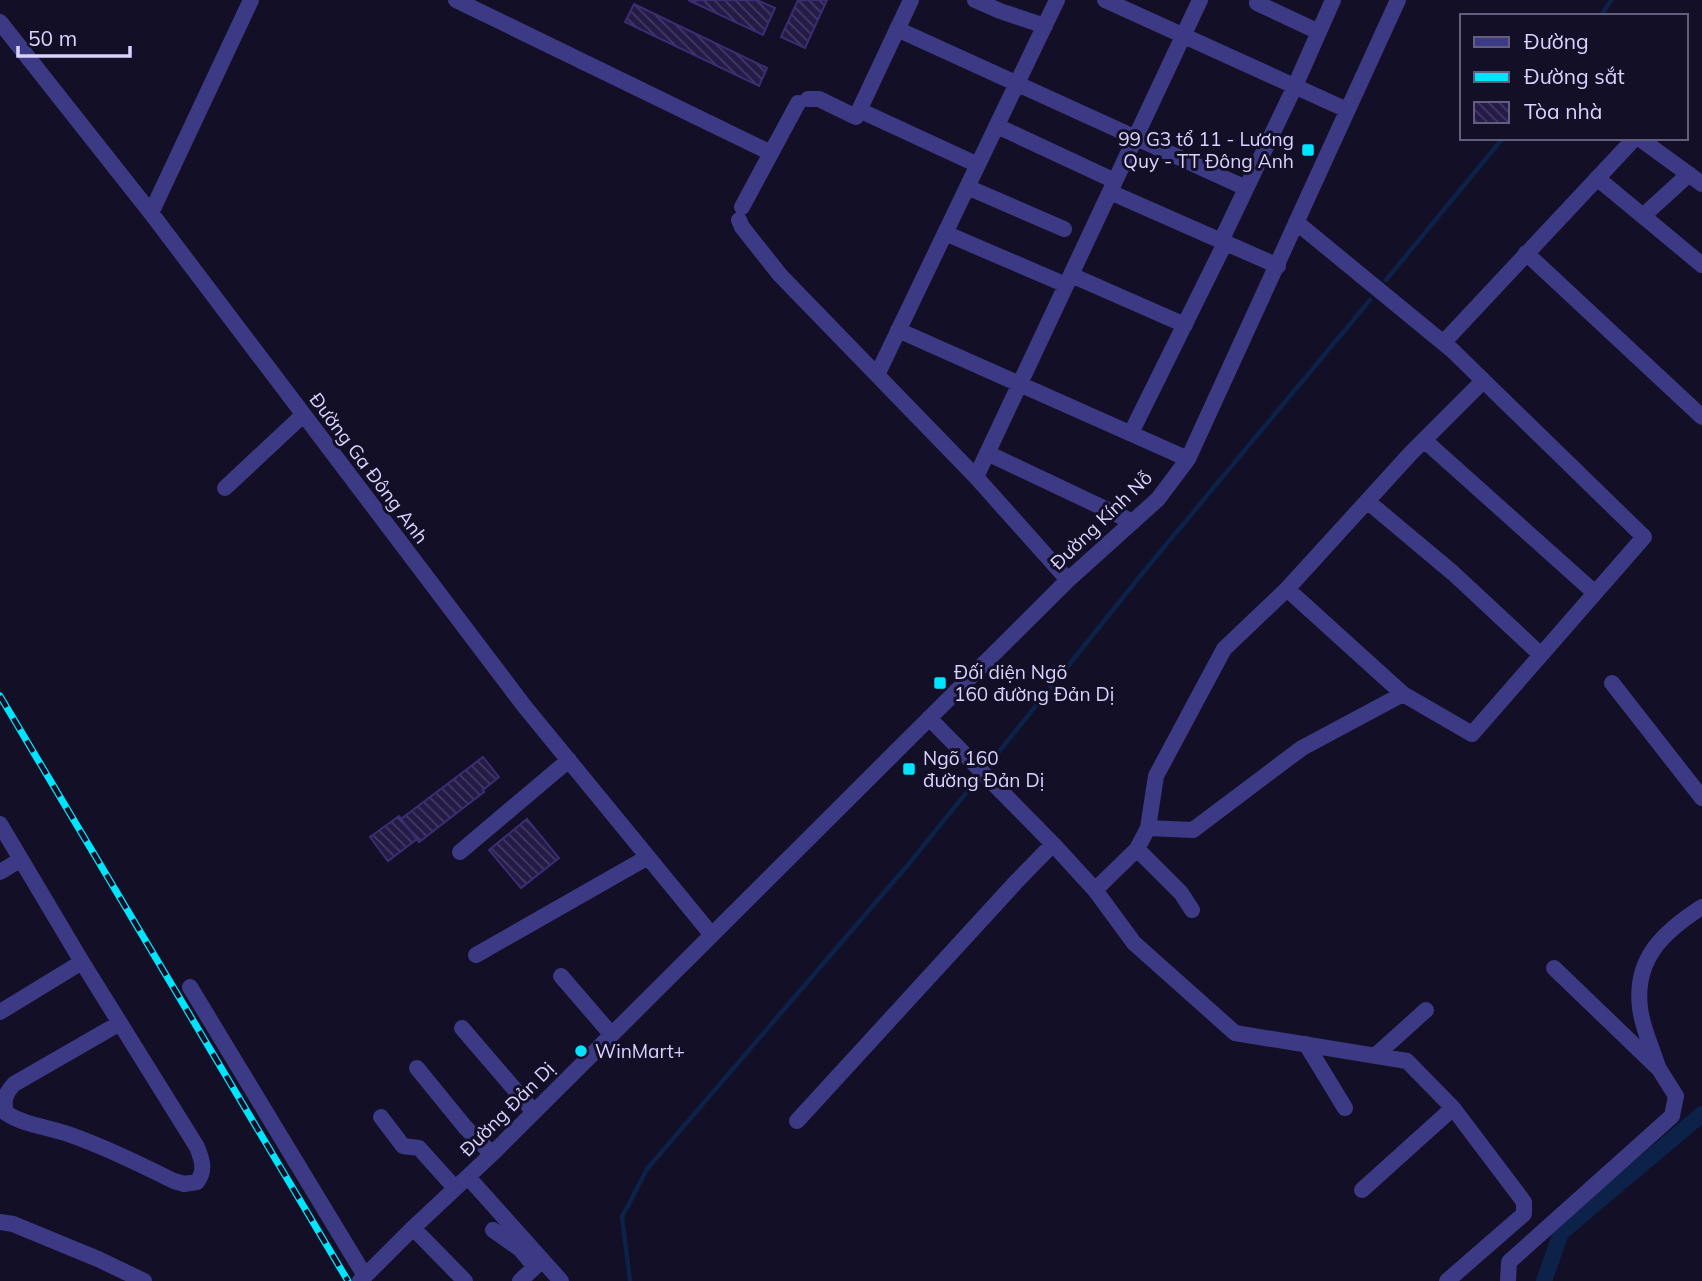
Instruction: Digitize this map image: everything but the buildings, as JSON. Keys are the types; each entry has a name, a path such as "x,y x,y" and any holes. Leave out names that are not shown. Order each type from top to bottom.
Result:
{"street":[{"path":"151,213 251,0"},
{"path":"456,0 771,153"},
{"path":"911,0 856,117 819,99 803,101 771,153 741,214 742,227 780,275 976,477 1068,580"},
{"path":"975,0 1045,26"},
{"path":"877,375 1057,0"},
{"path":"1105,0 1347,110"},
{"path":"976,477 1200,0"},
{"path":"1131,433 1185,325 1333,0"},
{"name":"Đường Kính Nỗ","path":"711,934 1068,580 1158,499 1188,459 1398,0"},
{"path":"1257,3 1319,32"},
{"name":"Đường Ga Đông Anh","path":"0,22 151,213 525,707 711,934"},
{"path":"897,29 1246,188"},
{"path":"859,110 978,165"},
{"path":"997,126 1223,242 1278,266"},
{"path":"1443,343 1635,140"},
{"path":"1640,140 1695,179 1643,216"},
{"path":"1597,178 1702,265"},
{"path":"967,187 1065,229"},
{"path":"1287,589 1403,694 1472,734 1644,537 1443,343 1296,222"},
{"path":"945,233 1185,325"},
{"path":"1526,253 1702,417"},
{"path":"898,330 1188,459"},
{"path":"1095,890 1137,849 1148,828 1156,776 1224,649 1287,589 1424,440 1483,381"},
{"path":"225,488 303,415"},
{"path":"1424,440 1595,593"},
{"path":"987,453 1133,522"},
{"path":"1367,501 1453,573 1541,655"},
{"path":"1612,683 1702,798"},
{"path":"1148,828 1193,830 1302,748 1403,694"},
{"path":"929,718 1095,890 1134,943 1235,1033 1407,1060 1453,1108 1524,1202 1525,1208 1524,1214 1447,1281"},
{"path":"460,852 569,760"},
{"path":"0,824 197,1147 203,1161 203,1175 197,1182 184,1184 174,1181 106,1148 57,1130 14,1119 6,1113 6,1093 13,1084 120,1023"},
{"path":"797,1121 1053,844"},
{"path":"1137,849 1181,893 1192,910"},
{"path":"476,955 648,857"},
{"path":"0,872 20,860"},
{"path":"1659,1069 1640,1009 1641,970 1658,943 1680,921 1702,907"},
{"name":"Đường Đản Dị","path":"363,1278 492,1154 711,934"},
{"path":"0,1012 82,962"},
{"path":"1508,1281 1509,1262 1672,1116 1676,1096 1659,1069 1554,968"},
{"path":"561,976 611,1034"},
{"path":"190,987 363,1278"},
{"path":"1377,1055 1426,1010"},
{"path":"462,1028 534,1112"},
{"path":"1306,1044 1345,1108"},
{"path":"417,1068 465,1128 492,1154"},
{"path":"1362,1189 1453,1108"},
{"path":"381,1117 403,1146 419,1148 455,1188"},
{"path":"468,1177 561,1281"},
{"path":"0,1222 13,1224 144,1281"},
{"path":"413,1228 465,1281"},
{"path":"493,1230 520,1249 535,1268 520,1281"}],"waterway":[{"path":"1602,14 1611,0"},
{"path":"1386,280 1501,140"},
{"path":"990,763 1145,570 1370,300"},
{"path":"630,1281 622,1217 647,1169 907,866 975,782"},
{"path":"1544,1281 1561,1233 1702,1114"}],"railway":[{"path":"0,696 348,1281"}],"place":[{"name":"99 G3 tổ 11 - Lương Quy - TT Đông Anh","path":"1308,150"},
{"name":"Đối diện Ngõ 160 đường Đản Dị","path":"940,683"},
{"name":"Ngõ 160 đường Đản Dị","path":"909,769"},
{"name":"WinMart+","path":"581,1051"}]}
